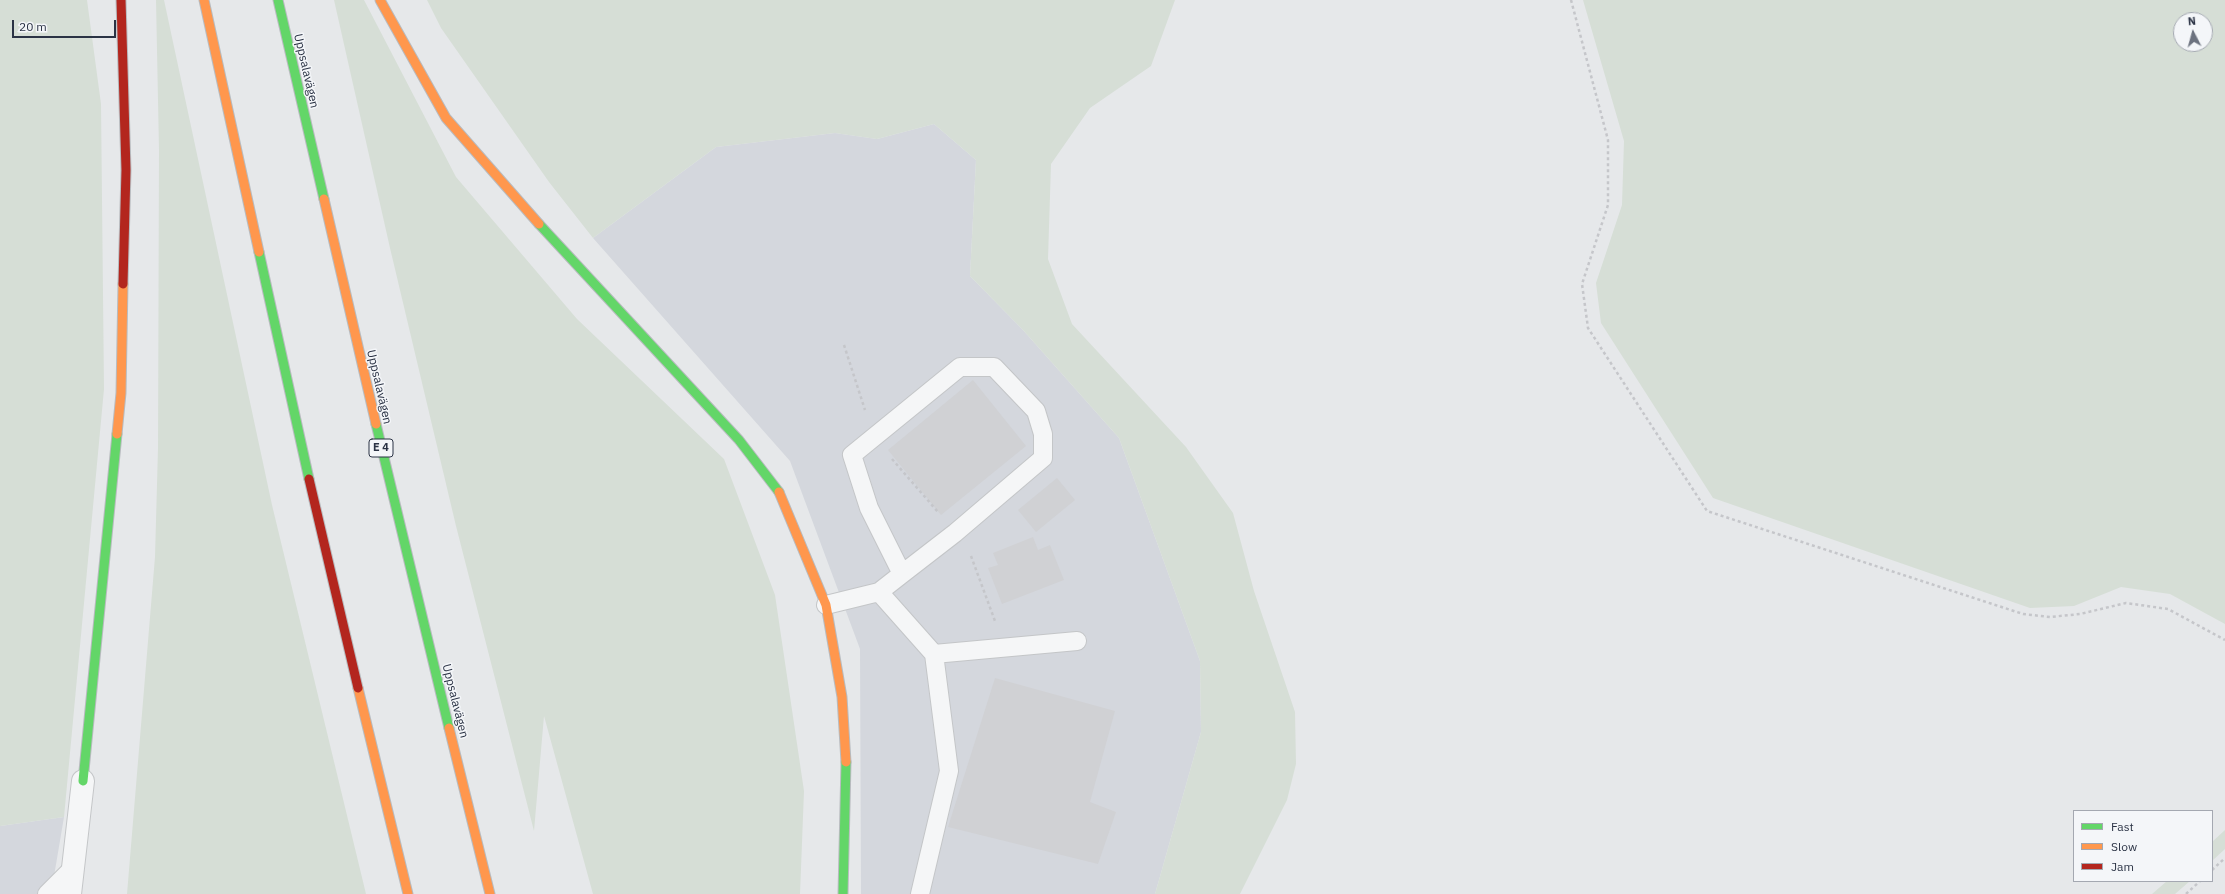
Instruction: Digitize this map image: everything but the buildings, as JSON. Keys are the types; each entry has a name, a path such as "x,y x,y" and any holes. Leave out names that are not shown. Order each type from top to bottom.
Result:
{"highway":[{"path":"83,781 121,393 126,170 121,0"},
{"path":"204,0 327,560 408,894"},
{"name":"Uppsalavägen","path":"278,0 401,534 490,894"},
{"path":"380,0 446,118 564,253 739,440 781,494 826,605 842,697 847,778 843,894"}],"street":[{"path":"70,894 83,781"}],"lane":[{"path":"826,605 880,592 955,533 1043,458 1044,434 1036,411 994,367 960,367 852,455 869,508 902,574"},
{"path":"880,592 934,654 949,771 920,894"},
{"path":"934,654 1077,641"},
{"path":"47,894 73,868"}],"path":[{"path":"1571,0 1608,140 1608,204 1582,284 1588,328 1707,511 2023,614 2050,617 2080,614 2126,603 2168,609 2225,640"},
{"path":"844,345 873,437 968,549 1005,647"},
{"path":"2213,869 2225,858"},
{"path":"2186,894 2199,882"}],"shaded area":[{"path":"0,0 87,0 101,104 104,389 64,817 0,826"},
{"path":"156,0 164,0 272,505 366,894 127,894 155,557 158,448 159,150"},
{"path":"334,0 364,0 456,177 577,319 724,459 775,595 804,791 800,894 593,894 544,716 534,831 456,526 390,248"},
{"path":"427,0 1175,0 1151,66 1090,108 1051,164 1048,259 1072,324 1186,447 1233,513 1254,591 1295,712 1296,764 1287,800 1240,894 1155,894 1201,732 1200,661 1119,438 1023,330 970,276 976,160 934,124 877,139 835,133 716,147 593,238 549,182 441,28"},
{"path":"1583,0 2225,0 2225,624 2170,594 2121,587 2074,606 2030,608 1713,498 1601,323 1596,283 1622,205 1624,141"},
{"path":"934,124 976,160 970,276 1023,330 1119,438 1200,661 1201,732 1155,894 861,894 860,649 790,461 593,238 716,147 835,133 877,139"},
{"path":"64,817 51,894 0,894 0,826"},
{"path":"2225,830 2225,849 2213,860 2213,841"},
{"path":"2166,882 2189,882 2175,894 2152,894"}],"traffic: fast":[{"path":"278,0 324,199"},
{"path":"539,224 739,440 779,492"},
{"path":"259,252 309,479"},
{"path":"376,424 449,728"},
{"path":"83,781 117,434"},
{"path":"843,894 846,762"}],"traffic: slow":[{"path":"204,0 259,252"},
{"path":"380,0 446,118 539,224"},
{"path":"324,199 376,424"},
{"path":"117,434 121,393 123,284"},
{"path":"779,492 826,605 842,697 846,762"},
{"path":"358,688 408,894"},
{"path":"449,728 490,894"}],"traffic: jam":[{"path":"121,0 126,170 123,284"},
{"path":"309,479 358,688"}]}
